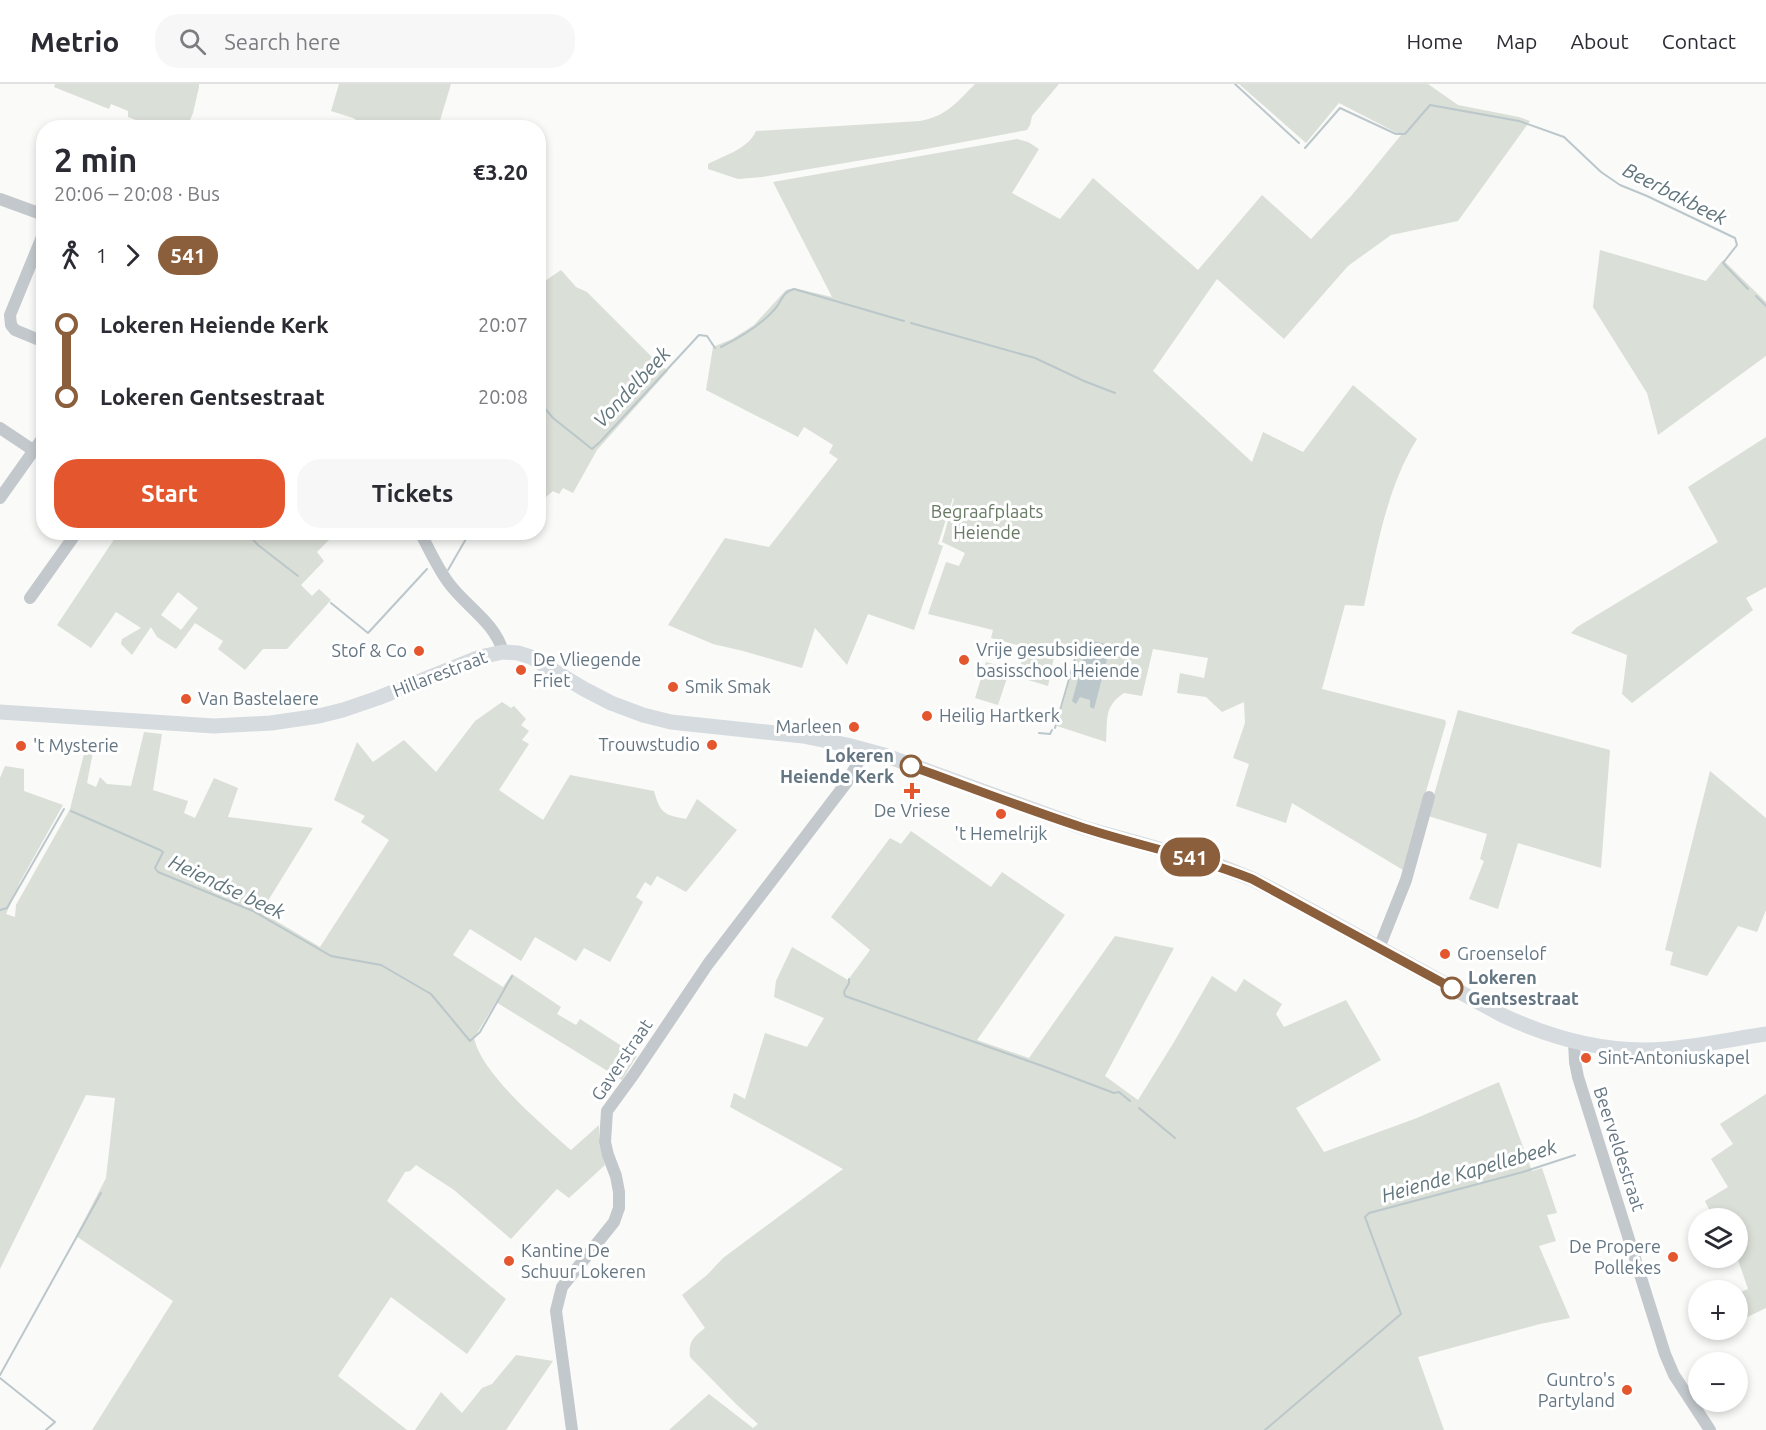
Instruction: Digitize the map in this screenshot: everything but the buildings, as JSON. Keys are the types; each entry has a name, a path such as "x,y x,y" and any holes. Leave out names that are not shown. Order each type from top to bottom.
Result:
{"main road":[{"name":"Hillarestraat","path":"0,712 214,726 271,723 343,710 480,657 503,652 518,653 531,657 584,690 643,715 698,726 803,736 865,750 1084,828 1220,866 1279,893 1502,1015 1538,1031 1596,1046 1627,1049 1666,1049 1766,1034"}],"street":[{"path":"0,199 36,212"},
{"path":"36,252 10,315 5,321 15,330 36,339"},
{"path":"0,428 33,450"},
{"path":"0,498 36,446"},
{"path":"30,598 71,540"},
{"path":"424,540 447,582 496,634 503,652"},
{"name":"Gaverstraat","path":"572,1430 555,1311 562,1287 614,1222 619,1208 616,1176 605,1142 607,1111 708,964 847,782 865,750"},
{"path":"1379,948 1406,880 1429,797"},
{"name":"Beerveldestraat","path":"1574,1041 1578,1077 1665,1354 1674,1375 1710,1430"}],"green space":[{"path":"55,84 199,84 190,120 136,120 128,117 128,111 111,104 109,109 54,87"},
{"path":"339,84 451,84 440,120 356,120 331,111"},
{"path":"975,84 1059,84 1032,116 1027,130 762,177 738,179 708,169 708,164 742,147 756,131 920,121 944,112"},
{"name":"Begraafplaats Heiende","path":"1239,84 1428,84 1458,105 1530,121 1458,221 1391,235 1348,266 1284,339 1217,279 1153,371 1252,462 1263,432 1303,452 1353,385 1417,439 1397,478 1390,499 1364,606 1345,605 1322,689 1445,720 1403,870 1292,803 1286,823 1236,806 1249,764 1233,758 1245,723 1244,702 1222,712 1206,697 1177,693 1180,673 1204,678 1208,658 1153,649 1142,696 1124,693 1113,703 1108,714 1106,742 1057,726 1077,654 1056,647 1048,686 1018,677 1025,647 991,638 993,630 928,614 946,562 959,566 965,553 942,542 953,498 938,544 943,546 914,630 868,614 847,665 815,628 802,668 713,644 668,625 725,538 769,547 838,459 829,453 833,445 804,427 798,437 706,390 713,347 732,339 754,325 786,290 794,288 832,297 773,182 1017,139 1028,142 1039,149 1012,193 1060,219 1093,178 1198,270 1262,195 1311,239 1352,195 1401,135 1339,103 1306,143"},
{"path":"1600,250 1706,281 1723,260 1766,302 1766,356 1658,435 1647,393 1593,307"},
{"path":"561,270 576,287 587,292 668,371 597,450 573,493 563,488 559,494 553,491 546,497 546,280"},
{"path":"1766,437 1766,587 1746,598 1753,610 1632,703 1622,694 1627,655 1571,633 1577,627 1718,542 1688,487"},
{"path":"114,540 329,540 317,552 324,561 301,585 312,596 319,589 331,600 287,649 263,649 245,670 218,649 223,641 195,623 176,649 157,637 151,627 132,655 121,644 122,639 141,628 116,612 91,648 57,625","holes":["178,592 198,608 181,630 161,615"]},
{"path":"986,662 1010,669 998,705 975,698"},
{"path":"502,702 511,708 514,706 526,719 521,725 529,731 522,740 529,744 499,790 543,820 570,775 654,791 658,804 664,812 686,819 697,799 737,830 686,892 657,876 651,886 645,882 636,897 643,902 610,962 584,948 576,961 535,937 521,961 470,929 453,955 503,987 512,974 561,1007 557,1014 576,1025 580,1019 637,1056 622,1080 496,1002 474,1038 479,1052 501,1083 571,1150 599,1125 599,1143 605,1165 569,1198 557,1189 511,1239 454,1190 416,1165 410,1171 405,1172 387,1201 506,1299 467,1354 391,1297 338,1376 407,1430 92,1430 173,1301 76,1236 106,1178 115,1098 86,1095 0,1269 0,778 5,766 24,769 24,791 63,805 20,882 6,914 15,917 16,905 70,809 85,750 93,752 87,783 96,787 100,777 107,784 131,786 144,732 162,734 153,790 188,801 184,813 195,818 214,778 238,788 228,817 313,828 261,912 320,947 389,840 361,822 365,816 334,800 357,742 373,762 404,740 436,772 475,721"},
{"path":"1458,710 1610,750 1601,868 1518,843 1498,909 1469,899 1484,861 1480,859 1487,834 1428,816"},
{"path":"1710,771 1766,818 1766,910 1757,932 1738,926 1707,976 1670,965 1673,952 1665,950"},
{"path":"911,831 991,887 1002,872 1065,915 977,1040 1029,1058 1115,936 1174,948 1105,1076 1138,1100 1212,976 1236,992 1244,979 1282,1004 1276,1014 1284,1027 1346,1000 1381,1060 1296,1108 1324,1152 1417,1118 1499,1082 1532,1171 1542,1168 1557,1213 1547,1215 1556,1241 1539,1246 1570,1318 1418,1357 1444,1430 669,1430 709,1394 753,1428 758,1424 690,1357 693,1340 705,1328 682,1295 707,1275 723,1258 843,1169 730,1107 734,1093 745,1099 765,1033 807,1047 824,1018 774,997 776,981 792,947 848,980 870,950 831,917 890,838 901,844"},
{"path":"1766,1094 1766,1308 1748,1317 1748,1280 1745,1280 1741,1268 1748,1268 1748,1208 1708,1208 1705,1201 1728,1187 1711,1159 1733,1144 1720,1124"},
{"path":"516,1355 553,1361 506,1430 415,1430 441,1392 462,1413 482,1388 492,1384"}],"shaded area":[{"path":"1085,654 1107,659 1094,709 1090,707 1090,700 1080,697 1076,704 1072,701"}],"waterway":[{"name":"Beerbakbeek","path":"1235,84 1299,143"},
{"name":"Beerbakbeek","path":"1305,148 1340,108 1396,134 1405,134 1430,105 1519,121 1564,137 1601,172 1620,185 1735,238 1737,245 1723,263 1748,289"},
{"name":"Vondelbeek","path":"721,347 757,325 775,309 790,290 794,289 904,321"},
{"name":"Beerbakbeek","path":"1756,296 1766,306"},
{"path":"911,323 1035,358 1115,393"},
{"name":"Vondelbeek","path":"546,410 553,418 592,449 699,335 707,336 715,348"},
{"name":"Vondelbeek","path":"253,540 298,576"},
{"name":"Vondelbeek","path":"448,570 465,540"},
{"path":"331,603 368,633 427,569"},
{"path":"1092,642 1125,649"},
{"path":"1055,728 1078,648"},
{"path":"1039,733 1050,734 1052,730"},
{"name":"Heiendse beek","path":"0,910 7,908 64,809"},
{"name":"Heiendse beek","path":"71,811 163,852 155,868 158,872 253,911 331,956 381,965 431,994 470,1041 480,1032 512,976"},
{"path":"849,979 844,992 845,996 1114,1093 1119,1092 1130,1101"},
{"path":"1139,1108 1175,1138"},
{"name":"Heiende Kapellebeek","path":"1265,1430 1401,1314 1365,1217 1369,1213 1523,1172 1575,1155"},
{"path":"0,1375 101,1193"},
{"path":"0,1378 55,1422 46,1430"}],"bus line":[{"name":"541","path":"911,766 1084,828 1220,866 1252,879 1452,988"}],"place":[{"name":"Stof & Co","path":"419,651"},
{"name":"Vrije gesubsidieerde basisschool Heiende","path":"964,660"},
{"name":"De Vliegende Friet","path":"521,670"},
{"name":"Smik Smak","path":"673,687"},
{"name":"Van Bastelaere","path":"186,699"},
{"name":"Heilig Hartkerk","path":"927,716"},
{"name":"Marleen","path":"854,727"},
{"name":"Trouwstudio","path":"712,745"},
{"name":"'t Mysterie","path":"21,746"},
{"name":"Lokeren Heiende Kerk","path":"911,766"},
{"name":"De Vriese","path":"912,791"},
{"name":"'t Hemelrijk","path":"1001,814"},
{"name":"Groenselof","path":"1445,954"},
{"name":"Lokeren Gentsestraat","path":"1452,988"},
{"name":"Sint-Antoniuskapel","path":"1586,1058"},
{"name":"De Propere Pollekes","path":"1673,1257"},
{"name":"Kantine De Schuur Lokeren","path":"509,1261"},
{"name":"Guntro's Partyland","path":"1627,1390"}]}
